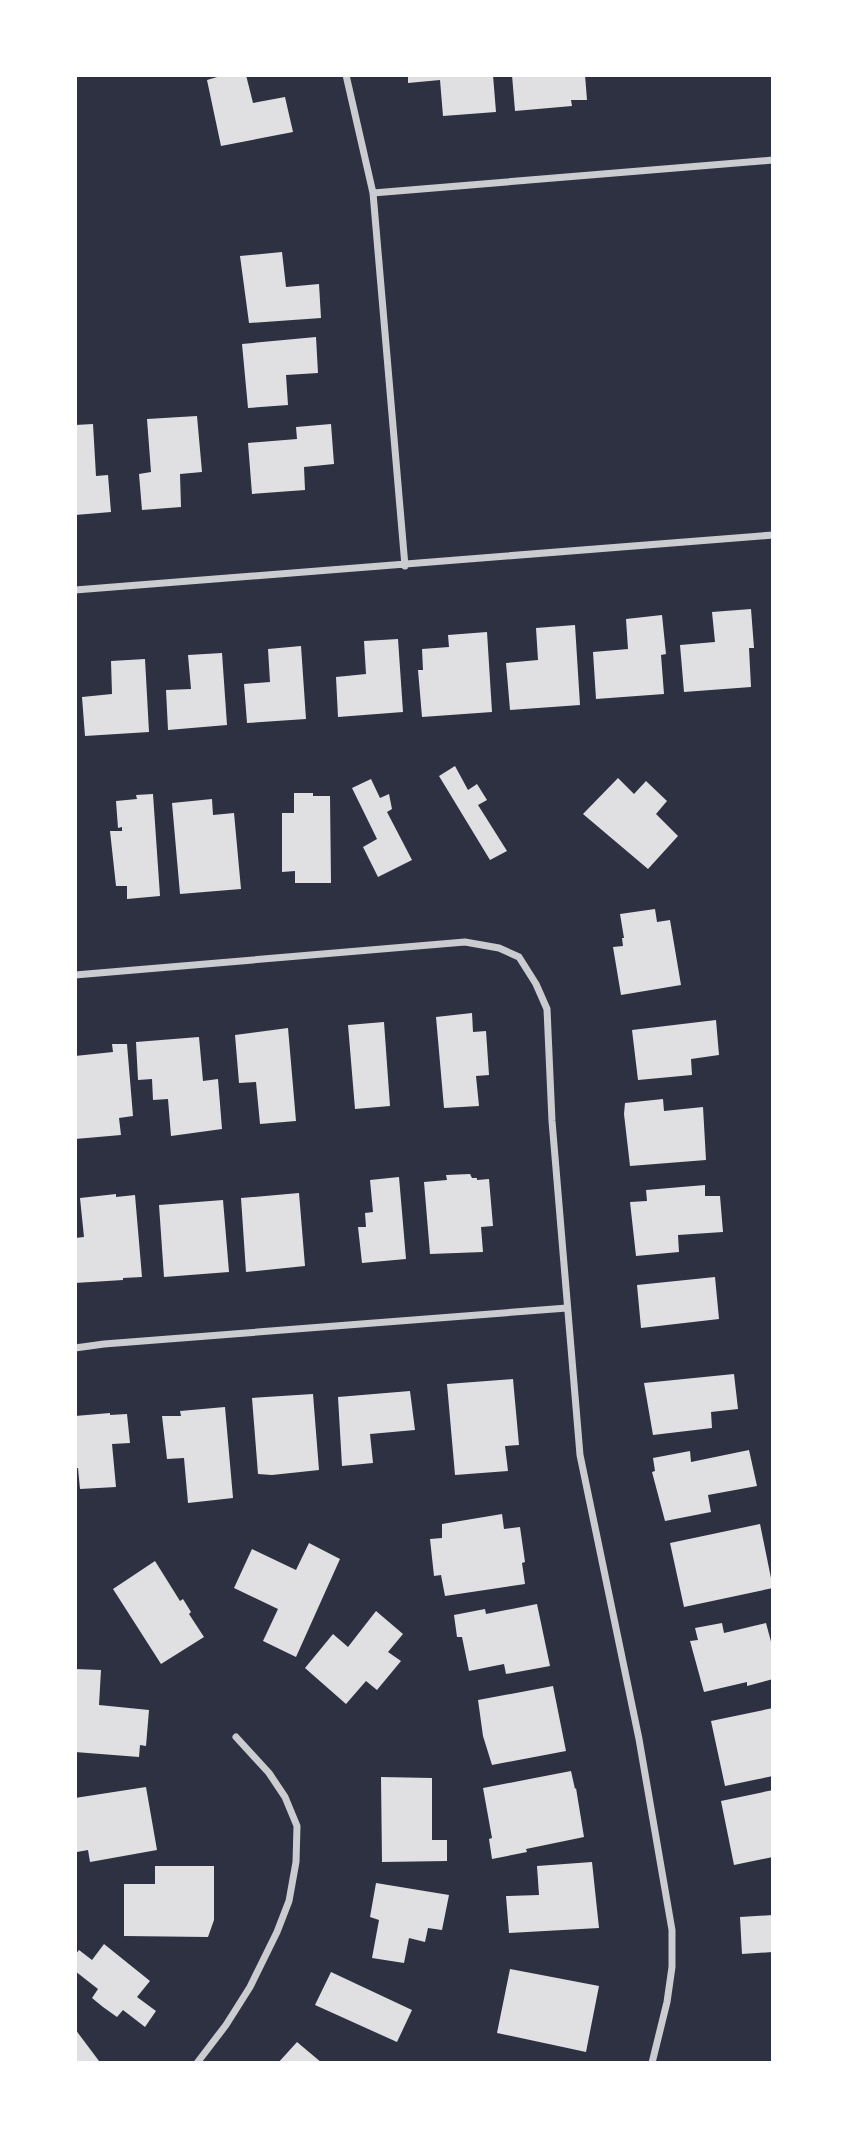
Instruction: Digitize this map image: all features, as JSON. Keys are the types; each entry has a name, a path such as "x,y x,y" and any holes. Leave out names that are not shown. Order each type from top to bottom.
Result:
{"street":[{"path":"346,75 373,194 405,566"},
{"path":"373,194 773,160"},
{"path":"75,590 773,535"},
{"path":"75,975 451,942 480,943 519,957 536,984 547,1009 552,1121 580,1455 639,1739 672,1930 672,1967 667,2002 658,2048 652,2063"},
{"path":"75,1348 567,1308"},
{"path":"197,2063 250,1987 289,1901 296,1863 297,1826 285,1797 270,1773 236,1737"}],"building":[{"path":"224,75 246,75 253,103 285,97 293,132 221,146 207,80"},
{"path":"408,75 493,75 496,112 443,116 440,80 408,83"},
{"path":"512,75 585,75 587,100 571,100 572,106 515,111"},
{"path":"282,252 286,287 319,284 321,318 249,323 240,256"},
{"path":"316,337 318,373 286,375 288,405 248,408 242,344"},
{"path":"197,416 202,472 180,474 181,507 142,510 139,474 151,472 147,419"},
{"path":"93,424 96,476 108,475 111,512 75,515 75,425"},
{"path":"331,424 334,464 304,467 305,490 252,494 248,443 297,439 296,427"},
{"path":"751,609 754,648 749,648 751,687 684,692 680,645 715,642 712,612"},
{"path":"662,615 666,654 661,655 664,694 596,699 593,652 628,649 626,619"},
{"path":"575,625 580,705 510,710 506,663 538,660 536,628"},
{"path":"487,632 492,712 422,717 418,670 423,670 422,649 449,647 448,635"},
{"path":"398,639 403,712 338,717 336,677 366,674 364,641"},
{"path":"301,646 306,719 247,723 244,684 270,682 268,649"},
{"path":"222,653 227,725 168,730 166,690 191,689 188,655"},
{"path":"145,659 149,732 85,736 82,697 112,694 111,661"},
{"path":"455,766 468,790 477,784 487,800 478,805 507,851 490,860 439,776"},
{"path":"618,778 634,794 646,781 667,801 656,814 678,836 648,869 583,814"},
{"path":"371,779 380,798 389,794 392,809 387,812 412,860 378,877 363,847 377,839 352,788"},
{"path":"294,793 330,796 331,883 295,883 295,871 282,872 282,813 294,813"},
{"path":"153,794 160,896 127,899 127,886 116,886 110,831 122,831 122,827 118,828 116,801 137,799 136,795"},
{"path":"212,799 213,815 234,813 241,889 180,894 172,803"},
{"path":"655,909 657,922 670,920 681,985 621,995 613,947 623,946 620,914"},
{"path":"472,1013 473,1032 486,1031 489,1075 476,1076 479,1106 444,1108 436,1017"},
{"path":"716,1020 719,1055 691,1059 692,1075 638,1080 632,1030"},
{"path":"384,1022 390,1106 355,1109 348,1025"},
{"path":"288,1028 296,1121 260,1124 256,1082 239,1083 235,1035"},
{"path":"199,1037 203,1081 218,1079 222,1129 171,1136 168,1099 153,1100 152,1079 138,1080 136,1042"},
{"path":"112,1044 127,1044 133,1116 119,1118 121,1135 75,1139 75,1056 113,1052"},
{"path":"663,1099 664,1111 703,1107 706,1160 630,1166 625,1103"},
{"path":"470,1174 477,1180 489,1179 493,1226 481,1227 483,1252 430,1254 424,1182 447,1180 446,1175"},
{"path":"399,1177 406,1259 362,1263 358,1227 366,1227 365,1213 373,1212 370,1180"},
{"path":"705,1185 705,1196 720,1196 723,1232 678,1235 679,1252 636,1256 630,1202 647,1201 646,1190"},
{"path":"299,1193 305,1266 246,1272 241,1198"},
{"path":"116,1194 116,1197 135,1195 142,1277 75,1283 75,1238 84,1237 80,1198"},
{"path":"223,1200 229,1272 164,1277 159,1205"},
{"path":"715,1277 719,1319 641,1328 637,1285"},
{"path":"734,1374 738,1409 711,1412 712,1428 653,1435 644,1383"},
{"path":"513,1379 519,1445 505,1446 508,1471 455,1475 447,1384"},
{"path":"410,1391 415,1430 370,1434 373,1463 342,1466 338,1397"},
{"path":"313,1394 319,1470 258,1474 252,1398"},
{"path":"225,1407 233,1498 188,1503 184,1458 167,1459 162,1416 181,1416 180,1411"},
{"path":"127,1414 130,1443 112,1444 116,1487 80,1489 78,1468 75,1468 75,1416"},
{"path":"749,1450 757,1486 708,1495 711,1512 665,1521 652,1472 655,1471 653,1458 690,1451 691,1462"},
{"path":"502,1514 504,1529 520,1527 525,1584 445,1596 441,1575 434,1576 430,1539 442,1538 442,1524"},
{"path":"760,1524 773,1588 684,1607 670,1543"},
{"path":"309,1543 340,1559 296,1657 263,1641 278,1609 234,1588 252,1549 296,1570"},
{"path":"155,1561 180,1601 183,1599 204,1637 161,1664 113,1589"},
{"path":"537,1604 550,1666 506,1674 504,1664 469,1671 462,1637 457,1637 454,1615 485,1609 486,1614"},
{"path":"376,1611 403,1634 388,1652 401,1661 377,1690 366,1681 346,1704 305,1668 333,1634 348,1647"},
{"path":"722,1623 724,1633 766,1623 773,1649 773,1679 704,1692 690,1641 698,1640 695,1628"},
{"path":"75,1669 101,1670 99,1705 149,1710 146,1746 140,1745 139,1757 75,1752"},
{"path":"553,1686 566,1751 492,1765 483,1736 478,1700"},
{"path":"773,1708 773,1776 725,1786 711,1721"},
{"path":"571,1771 584,1837 492,1859 489,1839 492,1838 483,1788"},
{"path":"381,1777 432,1778 432,1840 447,1840 447,1861 382,1862"},
{"path":"146,1787 157,1850 90,1862 88,1850 77,1852 75,1798"},
{"path":"773,1790 773,1857 734,1865 721,1801"},
{"path":"592,1862 599,1928 509,1933 506,1896 539,1895 537,1866"},
{"path":"155,1866 214,1866 214,1920 208,1937 124,1936 124,1884 155,1884"},
{"path":"376,1883 449,1895 442,1930 428,1928 425,1942 409,1938 404,1963 372,1958 379,1920 370,1917"},
{"path":"773,1915 773,1952 742,1954 740,1917"},
{"path":"104,1944 150,1981 137,1997 156,2011 145,2027 123,2010 117,2017 103,2007 92,1998 98,1989 75,1971 75,1955 79,1950 92,1960"},
{"path":"510,1969 599,1986 586,2052 497,2033"},
{"path":"331,1972 412,2010 397,2042 315,2005"},
{"path":"75,2029 99,2061 75,2063"},
{"path":"297,2042 322,2063 278,2063"}]}
